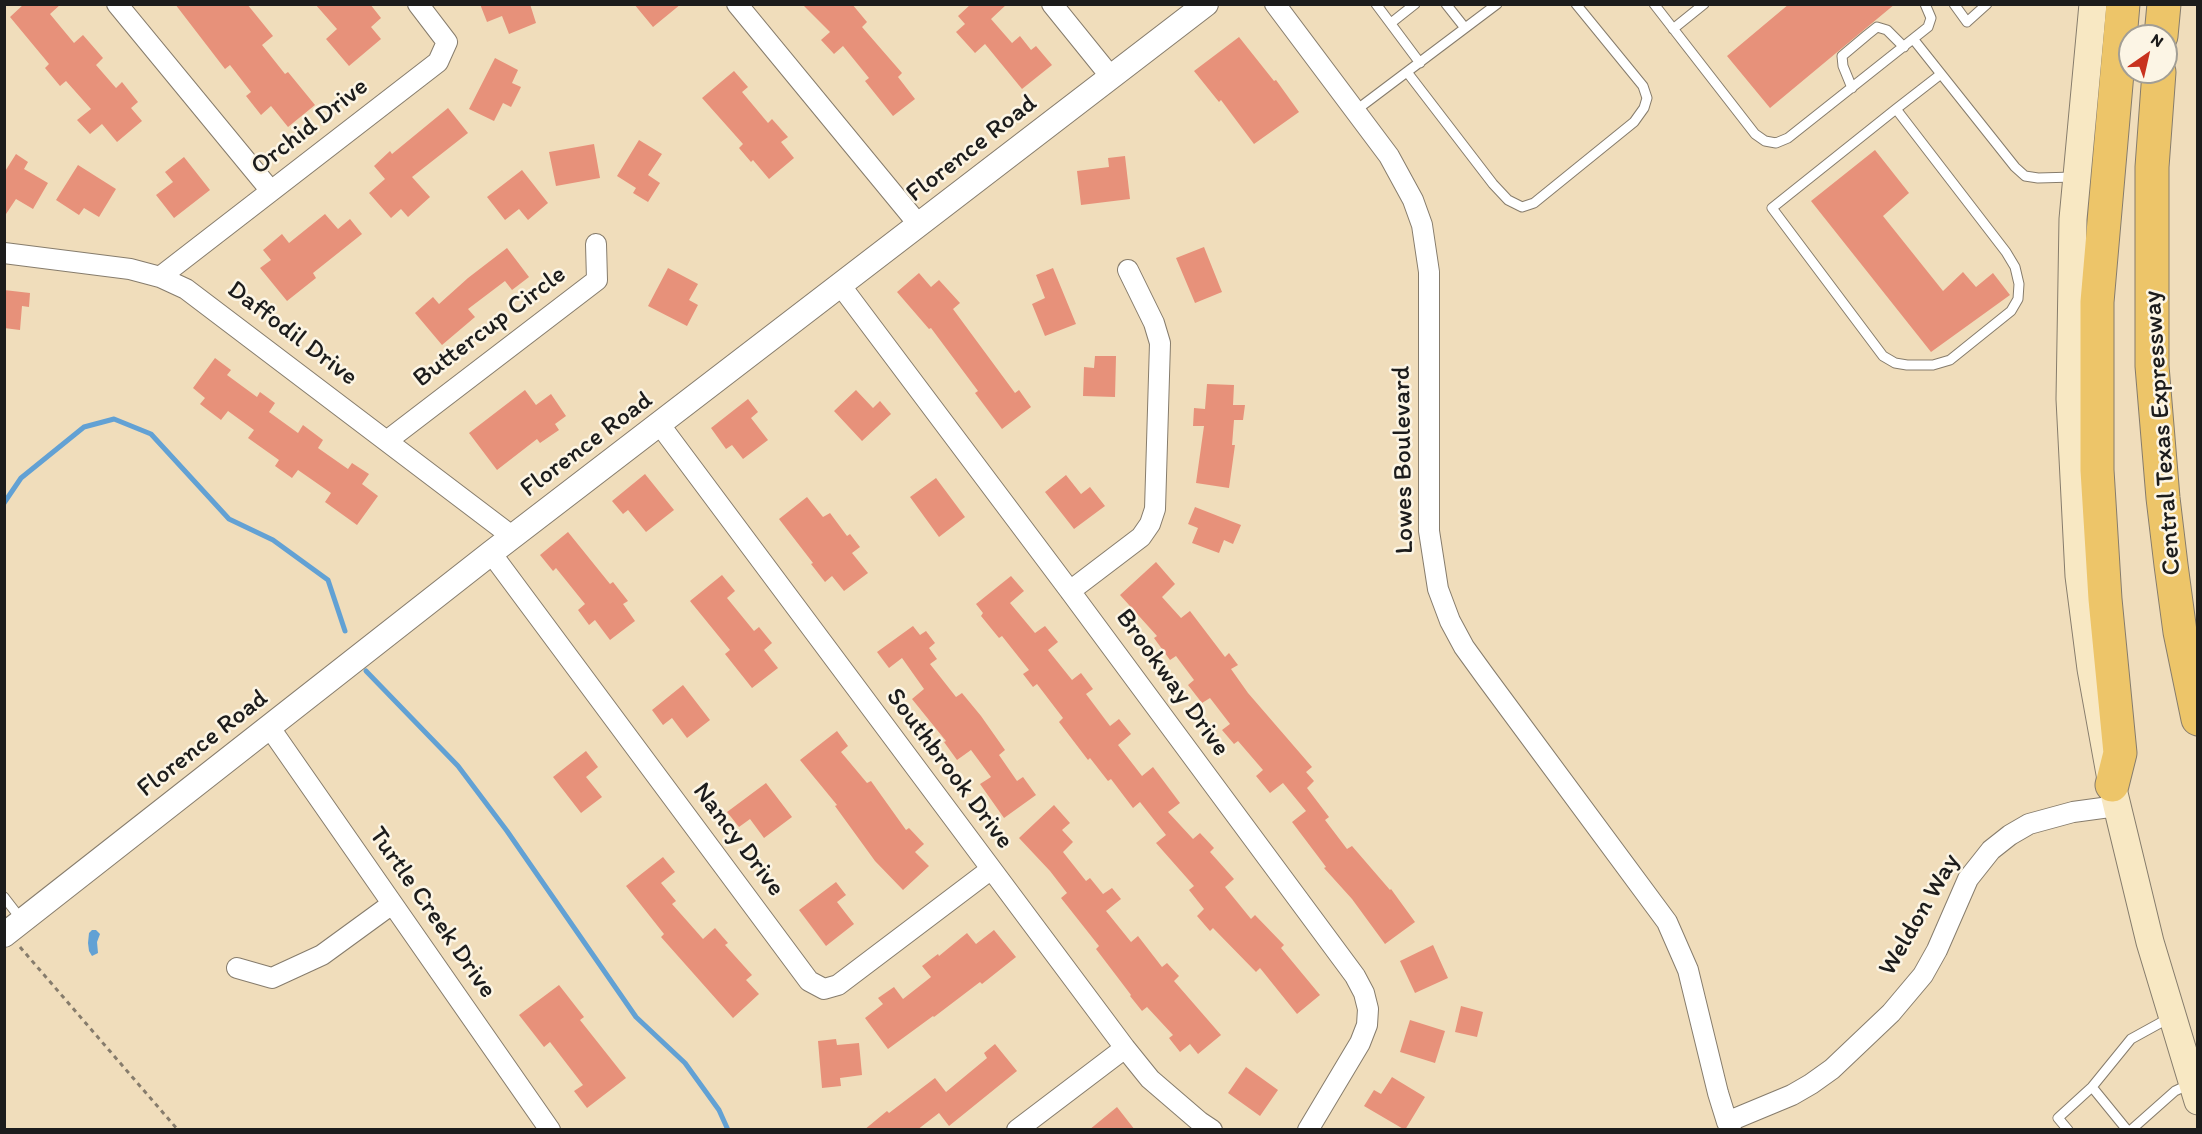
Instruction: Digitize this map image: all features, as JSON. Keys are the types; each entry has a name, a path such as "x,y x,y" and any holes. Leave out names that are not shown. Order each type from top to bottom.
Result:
{"highway":[{"path":"2114,796 2120,753 2105,599 2097,470 2097,302 2123,4"},
{"path":"2162,24 2164,4"},
{"name":"Central Texas Expressway","path":"2158,84 2152,167 2152,366 2171,565 2180,632 2198,719"}],"main road":[{"path":"2093,4 2073,219 2070,399 2079,576 2091,669 2114,796 2150,942 2194,1093"}],"street":[{"path":"117,4 271,191"},
{"name":"Orchid Drive","path":"160,277 438,62 447,42 418,4"},
{"path":"737,4 919,225"},
{"path":"1052,4 1111,77"},
{"name":"Florence Road","path":"12,929 491,553 1206,4"},
{"name":"Lowes Boulevard","path":"1275,4 1402,176 1416,208 1429,272 1429,531 1438,589 1449,621 1485,676 1668,922 1688,970 1729,1126"},
{"name":"Buttercup Circle","path":"388,440 597,280 596,244"},
{"name":"Daffodil Drive","path":"4,253 130,269 160,277 186,289 513,537"},
{"path":"1070,591 1141,537 1150,524 1155,509 1160,343 1150,314 1128,270"},
{"name":"Brookway Drive","path":"841,286 1355,976 1364,993 1368,1009 1367,1025 1308,1130"},
{"name":"Southbrook Drive","path":"660,425 1125,1048 1150,1079 1212,1130"},
{"name":"Nancy Drive","path":"491,553 809,981 824,989 838,985 990,870"},
{"name":"Turtle Creek Drive","path":"270,728 550,1130"},
{"name":"Weldon Way","path":"1729,1126 1811,1084 1832,1069 1891,1013 1923,975 1937,950 1968,879 1978,864 1998,845 2030,824 2073,812 2114,796"},
{"path":"237,968 272,978 322,955 392,904"},
{"path":"1017,1130 1125,1048"}],"lane":[{"path":"1376,4 1419,63"},
{"path":"1391,23 1415,4"},
{"path":"1446,4 1465,28"},
{"path":"1355,111 1497,4"},
{"path":"1407,72 1508,200 1522,207 1534,203 1634,122 1644,108 1647,98 1643,86 1576,4"},
{"path":"1654,4 1755,134 1765,141 1776,143 1788,138 1928,27 1931,18 1925,4"},
{"path":"1673,29 1704,4"},
{"path":"1954,4 1967,22 1988,4"},
{"path":"1852,88 1843,66 1842,56 1877,27 1887,30 1904,47"},
{"path":"1914,40 2015,167 2025,176 2078,177"},
{"path":"1896,110 2006,252 2015,267 2019,284 2018,298 2011,311 1950,360 1933,365 1895,363 1883,356 1772,208 1941,74"},
{"path":"4,897 12,929"},
{"path":"2068,1130 2058,1118 2092,1087 2131,1040 2172,1016"},
{"path":"2092,1087 2129,1130 2175,1091 2194,1093"}],"path":[{"path":"12,929 40,973 178,1130"}],"water":[{"path":"92,930 100,934 97,942 98,953 92,956 88,943 89,933"}],"building":[{"path":"24,4 61,4 50,14 74,43 83,35 103,58 96,65 116,88 122,82 138,102 131,108 142,121 117,142 102,124 90,134 77,120 91,109 66,81 60,86 45,68 49,64 10,17"},
{"path":"175,4 247,4 273,36 262,45 285,74 288,72 315,105 288,127 271,106 261,115 246,96 251,92 230,65 225,69"},
{"path":"315,4 370,4 381,18 371,27 381,39 349,66 326,39 337,29"},
{"path":"480,4 530,4 536,23 509,34 502,16 487,22"},
{"path":"634,4 681,4 653,27"},
{"path":"802,4 852,4 867,22 862,27 902,73 898,77 915,99 893,116 865,81 869,78 843,46 834,54 821,40 830,32"},
{"path":"971,4 1007,4 991,19 1012,43 1020,36 1031,50 1036,46 1052,65 1022,89 985,44 975,53 956,32 965,24 958,16"},
{"path":"1789,4 1895,4 1770,108 1727,56"},
{"path":"1239,37 1274,81 1276,80 1299,112 1254,144 1221,100 1219,102 1194,71"},
{"path":"495,58 518,70 512,83 521,87 511,107 503,103 494,121 469,109"},
{"path":"734,71 748,87 742,92 768,123 772,119 788,137 781,142 794,158 769,179 739,148 743,144 702,98"},
{"path":"448,108 468,133 412,177 430,197 408,217 401,209 391,218 369,193 385,179 374,166 390,151 392,154"},
{"path":"639,140 662,154 648,175 660,183 648,202 633,193 636,188 617,176"},
{"path":"594,144 600,178 556,186 549,152"},
{"path":"1875,150 1909,193 1883,216 1943,291 1963,272 1976,287 1993,273 2010,295 1931,352 1811,201"},
{"path":"16,154 28,162 24,169 48,183 33,209 16,199 4,217 4,173"},
{"path":"1125,156 1130,199 1081,205 1077,171 1109,167 1108,158"},
{"path":"184,157 210,190 174,218 156,195 173,182 165,172"},
{"path":"78,165 116,189 99,217 84,208 79,215 56,200"},
{"path":"522,170 548,203 528,220 519,209 505,220 487,197"},
{"path":"325,214 338,229 350,219 362,234 313,273 316,278 287,301 260,268 271,260 263,250 282,234 289,243"},
{"path":"1204,247 1222,292 1195,303 1176,258"},
{"path":"507,248 529,277 512,290 505,281 468,309 475,317 442,345 415,313 433,297 439,304"},
{"path":"668,268 698,284 689,300 698,305 687,326 648,306"},
{"path":"1053,268 1076,324 1045,336 1032,304 1045,298 1036,275"},
{"path":"919,273 931,287 939,280 960,303 953,309 1015,393 1019,390 1031,407 1002,429 975,393 978,391 931,328 929,329 897,292"},
{"path":"4,290 30,293 29,307 22,306 20,330 4,328"},
{"path":"1095,356 1116,356 1115,397 1083,396 1084,367 1094,368"},
{"path":"215,358 231,370 227,375 257,397 260,392 275,403 269,412 298,433 303,425 323,440 318,448 348,469 352,463 369,474 362,484 378,496 357,525 325,502 331,493 298,470 292,478 275,466 279,460 248,438 254,430 228,411 221,420 200,404 205,398 193,388"},
{"path":"1207,384 1234,385 1233,405 1245,405 1243,420 1234,420 1232,445 1235,445 1229,488 1196,483 1204,426 1193,426 1194,408 1205,409"},
{"path":"525,390 536,405 551,394 566,416 555,424 559,430 540,443 537,439 497,470 469,433"},
{"path":"856,390 873,408 880,401 891,414 862,441 834,411"},
{"path":"748,399 758,412 751,418 768,440 743,459 732,445 726,449 711,428"},
{"path":"645,474 674,510 646,532 628,510 623,514 612,501"},
{"path":"1066,475 1081,494 1090,487 1105,506 1074,529 1045,492"},
{"path":"936,478 965,517 939,537 910,497"},
{"path":"807,497 823,517 830,513 847,536 850,534 860,547 852,553 868,573 844,591 832,576 825,582 779,519"},
{"path":"1195,507 1241,525 1233,544 1224,540 1219,553 1192,543 1198,528 1188,524"},
{"path":"568,532 610,584 613,582 628,601 623,604 635,621 610,640 595,620 589,625 578,610 585,604 556,568 553,571 540,555"},
{"path":"1156,562 1175,584 1162,597 1181,618 1190,611 1225,657 1229,653 1238,665 1231,669 1248,693 1312,767 1306,772 1314,781 1307,788 1329,817 1325,820 1347,849 1352,846 1391,889 1415,922 1385,944 1352,899 1324,868 1326,867 1292,822 1306,811 1283,783 1270,793 1256,776 1263,770 1238,741 1234,744 1222,730 1230,724 1210,698 1202,703 1188,685 1194,680 1176,656 1170,660 1154,638 1157,636 1120,595"},
{"path":"722,575 735,591 727,598 754,631 759,627 772,643 764,650 778,668 752,688 725,654 730,650 690,601"},
{"path":"1011,576 1024,591 1010,603 1035,633 1045,626 1058,642 1048,650 1072,680 1081,673 1093,689 1086,694 1110,726 1119,719 1131,734 1118,745 1142,776 1153,767 1180,803 1168,812 1193,839 1200,833 1214,848 1210,852 1234,879 1225,887 1251,919 1255,915 1284,945 1281,948 1320,995 1297,1014 1260,968 1256,972 1213,928 1210,931 1197,916 1204,909 1189,890 1194,886 1156,843 1166,835 1140,802 1133,808 1111,779 1108,781 1090,758 1088,760 1059,722 1063,718 1037,684 1033,687 1023,674 1029,670 1002,636 999,638 981,616 983,613 976,604"},
{"path":"913,626 920,635 926,631 935,643 929,648 937,659 930,664 956,697 962,693 981,716 1005,750 999,755 1017,781 1023,777 1036,795 1004,818 980,784 991,777 971,750 957,760 944,742 946,741 912,699 924,689 902,658 889,668 877,652"},
{"path":"683,685 710,720 687,738 672,718 663,725 652,710"},
{"path":"837,731 848,746 841,752 867,783 871,781 906,830 909,828 924,844 915,852 929,866 903,890 875,861 835,806 837,805 800,760"},
{"path":"586,751 598,767 586,777 602,797 581,813 553,777"},
{"path":"766,783 792,817 764,838 750,819 739,827 727,812"},
{"path":"1054,805 1070,823 1062,830 1073,842 1063,852 1086,881 1090,878 1103,894 1112,888 1121,899 1106,911 1131,942 1138,936 1162,967 1167,963 1179,976 1174,981 1221,1035 1198,1054 1190,1044 1180,1052 1169,1038 1173,1035 1147,1007 1142,1011 1096,949 1099,946 1061,898 1067,893 1019,838"},
{"path":"663,857 675,872 661,883 676,901 672,904 703,939 715,928 728,943 725,945 752,975 746,980 759,994 733,1018 661,937 664,934 626,886"},
{"path":"836,882 846,895 837,902 854,924 826,946 799,910"},
{"path":"994,930 1016,957 982,984 980,982 888,1049 865,1018 883,1004 878,998 894,987 903,999 931,977 922,966 938,954 939,956 967,933 976,944"},
{"path":"1433,945 1448,978 1415,993 1400,961"},
{"path":"559,985 584,1017 580,1020 626,1078 587,1108 574,1091 583,1085 550,1042 544,1047 519,1015"},
{"path":"1461,1006 1483,1012 1477,1037 1455,1032"},
{"path":"1410,1020 1445,1031 1435,1063 1400,1052"},
{"path":"836,1039 837,1045 859,1043 862,1075 840,1078 841,1086 822,1088 818,1041"},
{"path":"995,1044 1017,1071 949,1126 939,1113 917,1130 864,1130 935,1078 946,1092 987,1058 984,1053"},
{"path":"1246,1067 1278,1090 1260,1116 1228,1093"},
{"path":"1392,1077 1425,1097 1405,1130 1364,1106 1374,1090 1381,1094"},
{"path":"1117,1107 1135,1130 1089,1130"}],"waterway":[{"path":"4,503 21,478 84,427 114,419 151,434 229,519 273,540 328,580 345,631"},
{"path":"366,671 458,766 507,831 636,1017 685,1063 719,1110 728,1130"}]}
